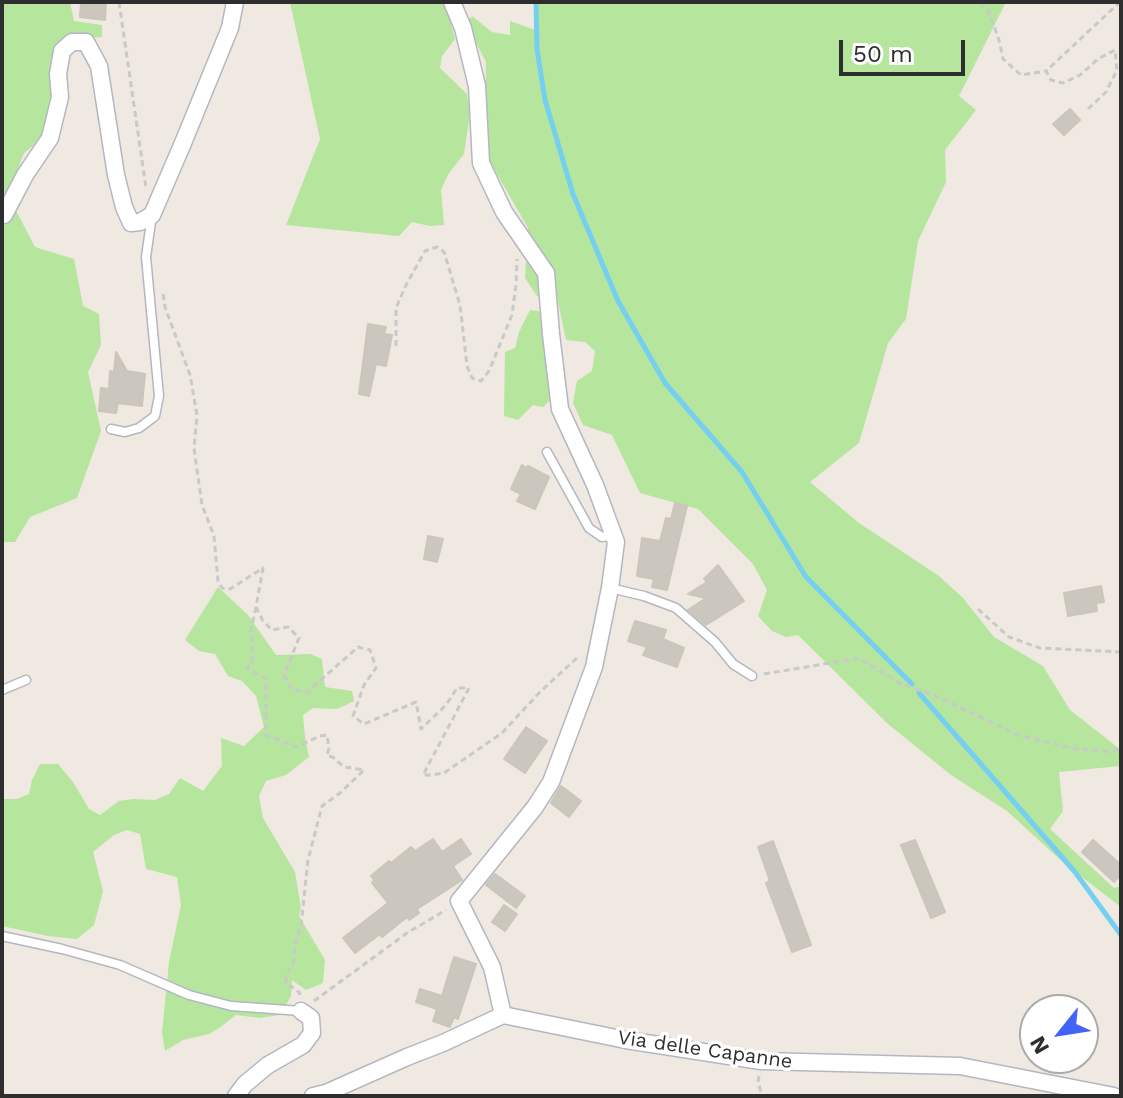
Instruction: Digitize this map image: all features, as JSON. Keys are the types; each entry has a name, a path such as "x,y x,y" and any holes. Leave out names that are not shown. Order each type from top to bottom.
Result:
{"street":[{"path":"4,215 25,175 50,138 60,97 58,74 62,51 72,42 86,42 99,66 124,207 131,223 152,215 230,28 235,2"},
{"path":"313,1096 503,1015 492,967 459,901 535,807 551,782 598,650 616,542 595,485 560,409 546,273 504,212 481,163 477,86 463,28 452,2"},
{"path":"236,1096 268,1065 303,1045 312,1033 311,1018 301,1011"},
{"name":"Via delle Capanne","path":"503,1015 626,1040 761,1061 960,1066 1114,1096"}],"lane":[{"path":"111,429 125,432 139,428 155,416 159,396 146,257 152,215"},
{"path":"547,452 589,528 602,537 614,535"},
{"path":"610,588 676,608 715,642 733,664 752,676"},
{"path":"2,690 26,680"},
{"path":"2,936 120,965 189,995 231,1006 301,1011"}],"path":[{"path":"119,2 141,162 152,215"},
{"path":"980,2 988,10 1003,59 1021,75 1046,71 1120,2"},
{"path":"1046,71 1051,80 1063,83 1115,50 1117,70 1106,92 1088,109"},
{"path":"396,346 396,308 425,251 437,247 444,252 460,305 467,366 472,378 481,381 489,371 512,315 520,234"},
{"path":"163,291 165,307 190,375 197,415 194,448 202,505 214,536 218,581 222,588 230,589 263,568 251,629 252,661 247,668 266,679 266,735 296,747 327,735 327,755 344,767 364,770 322,806 308,860 301,926 293,965 286,975 286,983 299,992 301,1011"},
{"path":"256,607 272,630 288,627 299,638 284,675 292,689 306,693 358,647 370,650 376,668 364,685 353,716 364,724 416,702 421,729 446,705 457,688 469,688 423,775 444,773 484,746 502,733 570,663 588,649 598,650"},
{"path":"978,609 1009,637 1040,648 1121,652"},
{"path":"752,676 860,658 899,683 934,695 1018,735 1071,748 1111,752 1121,748"},
{"path":"301,1011 407,933 459,901"}],"green space":[{"path":"2,2 70,2 74,21 102,25 102,37 66,39 46,136 24,153 10,199 35,247 74,259 83,306 99,314 101,345 88,372 101,431 77,498 30,517 15,542 2,542"},
{"path":"290,2 445,2 455,39 442,56 440,68 467,94 470,115 464,154 449,173 441,190 444,225 412,222 399,236 286,225 320,139"},
{"path":"539,2 1006,2 959,96 976,110 945,150 946,182 918,241 906,319 888,343 859,443 810,482 859,523 939,576 963,598 994,637 1043,666 1070,710 1121,750 1120,766 1059,772 1063,811 1050,829 1114,888 1121,886 1121,907 1065,864 1007,811 951,775 888,724 798,635 786,637 772,631 758,616 767,590 753,564 698,509 640,493 612,435 583,425 573,403 577,381 592,371 595,351 585,342 566,340 557,297 537,296 525,278 528,228 485,153 486,62 466,23 472,16 492,32 510,35 510,21 538,31 535,9"},
{"path":"530,310 538,311 555,326 552,398 543,407 533,405 518,420 504,416 505,352 515,348"},
{"path":"218,587 248,615 276,655 310,654 322,659 325,687 352,691 354,701 344,706 336,709 313,708 303,715 309,757 286,775 266,781 259,796 263,818 295,872 301,908 299,916 325,960 323,983 306,990 292,980 291,996 280,1015 260,1018 236,1015 209,1034 183,1040 165,1051 162,1033 169,962 181,905 177,877 146,869 140,834 127,830 114,835 93,852 103,891 94,925 77,939 2,926 2,799 17,799 29,794 40,764 58,764 89,809 100,815 119,801 155,800 169,794 180,778 203,791 222,766 221,738 244,746 264,727 256,696 242,681 228,676 215,654 199,651 185,640"}],"building":[{"path":"81,2 106,2 105,20 80,17"},
{"path":"1070,109 1080,120 1064,135 1053,124"},
{"path":"368,324 386,327 384,334 392,335 386,366 376,364 369,396 359,394"},
{"path":"116,352 127,371 145,374 142,406 118,403 116,413 99,411 101,388 109,389"},
{"path":"522,465 549,477 535,509 517,501 521,494 511,489"},
{"path":"675,503 687,506 667,590 652,587 654,579 637,576 642,538 660,541 666,518 671,519"},
{"path":"428,536 443,539 437,562 424,559"},
{"path":"718,565 744,601 706,625 688,610 706,598 688,594 707,582 704,579"},
{"path":"1101,586 1104,602 1096,603 1097,611 1068,616 1064,593"},
{"path":"635,621 666,630 663,639 684,648 677,667 643,655 647,647 628,641"},
{"path":"526,727 547,741 525,773 504,759"},
{"path":"561,786 581,801 569,817 551,803"},
{"path":"433,839 442,852 461,839 471,854 453,866 462,880 417,909 419,913 409,920 407,917 355,953 343,938 388,903 372,883 374,880 371,876 411,847 415,851"},
{"path":"915,840 945,912 931,918 901,845"},
{"path":"1093,840 1121,865 1121,874 1114,882 1082,852"},
{"path":"773,841 811,945 792,952 766,883 770,881 758,847"},
{"path":"495,874 525,896 516,908 486,885"},
{"path":"504,905 517,914 505,931 492,922"},
{"path":"454,957 476,964 458,1019 454,1017 450,1027 433,1021 437,1009 416,1002 420,989 442,996"}],"waterway":[{"path":"536,2 537,49 545,100 573,194 618,301 665,383 742,472 806,577 912,684"},
{"path":"919,693 1075,872 1121,935"}]}
